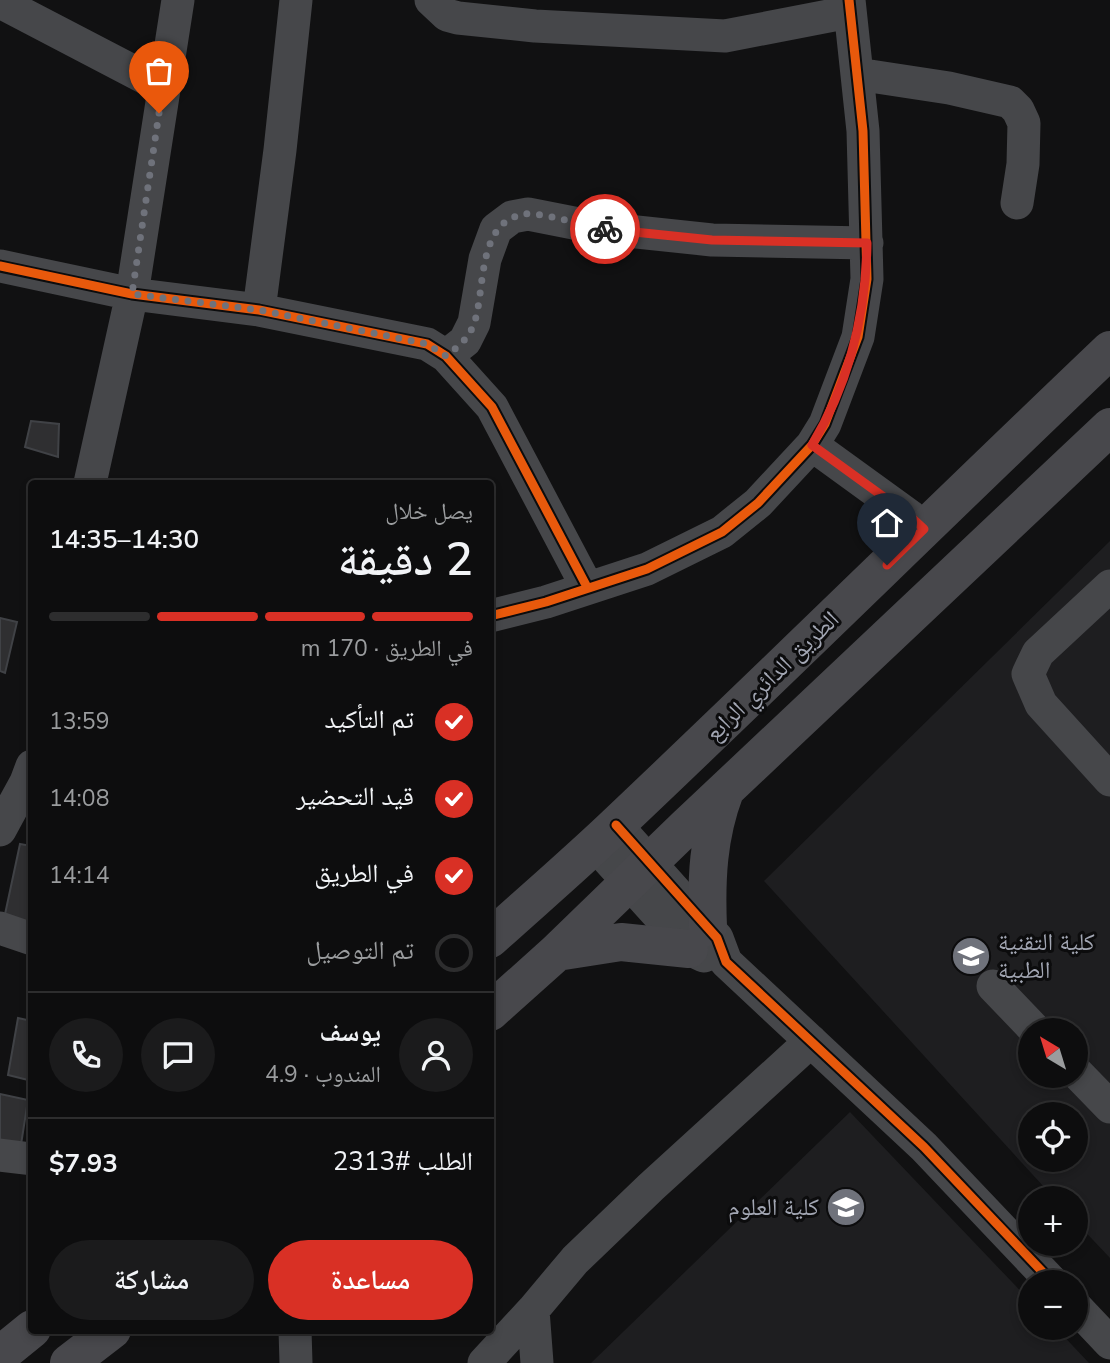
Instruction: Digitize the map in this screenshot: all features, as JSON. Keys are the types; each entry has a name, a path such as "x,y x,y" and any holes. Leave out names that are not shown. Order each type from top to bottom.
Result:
{"main road":[{"name":"الطريق الدائري الرابع","path":"494,935 605,835 1110,350"},
{"name":"الطريق الدائري الرابع","path":"494,1008 557,952 1110,427"},
{"path":"557,952 621,942 670,945 698,938 715,816 725,791"},
{"path":"0,1355 28,1332"},
{"path":"69,1363 107,1334"}],"street":[{"path":"91,480 132,294 178,0"},
{"path":"259,310 296,0"},
{"path":"431,0 447,15 458,18 535,26 725,36 849,6 863,131 867,279 858,337 834,402 812,445 758,503 722,532 647,569 546,602 494,615"},
{"path":"0,2 163,87"},
{"path":"857,74 949,88 1010,102 1018,110 1024,123 1023,164 1017,203"},
{"path":"446,356 465,341 474,323 485,259 496,229 512,217 528,214 599,228 712,240 867,243"},
{"path":"0,266 132,294 259,310 427,344 446,356 492,407 587,587"},
{"path":"812,445 924,529"},
{"path":"1110,586 1038,653 1028,674 1041,704 1110,780"},
{"path":"0,830 28,777"},
{"path":"605,835 698,938 704,956 726,962 811,1041 924,1147 1041,1270"},
{"path":"0,928 28,938"},
{"path":"993,986 1024,1018"},
{"path":"484,1363 575,1260 811,1041"},
{"path":"1088,1084 1110,1107"},
{"path":"0,1155 28,1158"},
{"path":"533,1310 537,1363"},
{"path":"1088,1320 1110,1343"},
{"path":"295,1334 296,1363"}],"shaded area":[{"name":"كلية التقنية الطبية","path":"1110,541 1110,1258 1088,1235 1088,1186 1043,1186 1030,1172 1088,1172 1088,1102 1018,1102 1018,1159 764,881"},
{"name":"كلية العلوم","path":"850,1112 1018,1288 1018,1340 1067,1340 1089,1363 591,1363"}],"building":[{"path":"31,421 59,424 58,457 25,447"},
{"path":"0,618 17,622 5,673 0,671"},
{"path":"20,844 28,845 28,929 4,919"},
{"path":"18,1018 28,1020 28,1080 8,1075"},
{"path":"0,1094 28,1100 20,1151 0,1147"}],"cycle path":[{"path":"494,615 546,602 647,569 722,532 758,503 812,445 825,424 858,337 867,279 863,131 849,0"},
{"path":"0,266 132,294 259,310 427,344 446,356 492,407 587,587"},
{"path":"616,825 717,938 726,962 924,1147 1041,1270"}],"way so far":[{"path":"159,113 132,294 259,310 427,344 446,356 465,341 474,323 485,259 496,229 512,217 528,214 605,229"}],"place":[{"name":"كلية التقنية الطبية","path":"971,956"},
{"name":"كلية العلوم","path":"846,1207"}],"route":[{"path":"605,229 712,240 867,243 867,279 858,337 825,424 812,445 924,529 887,565"}]}
